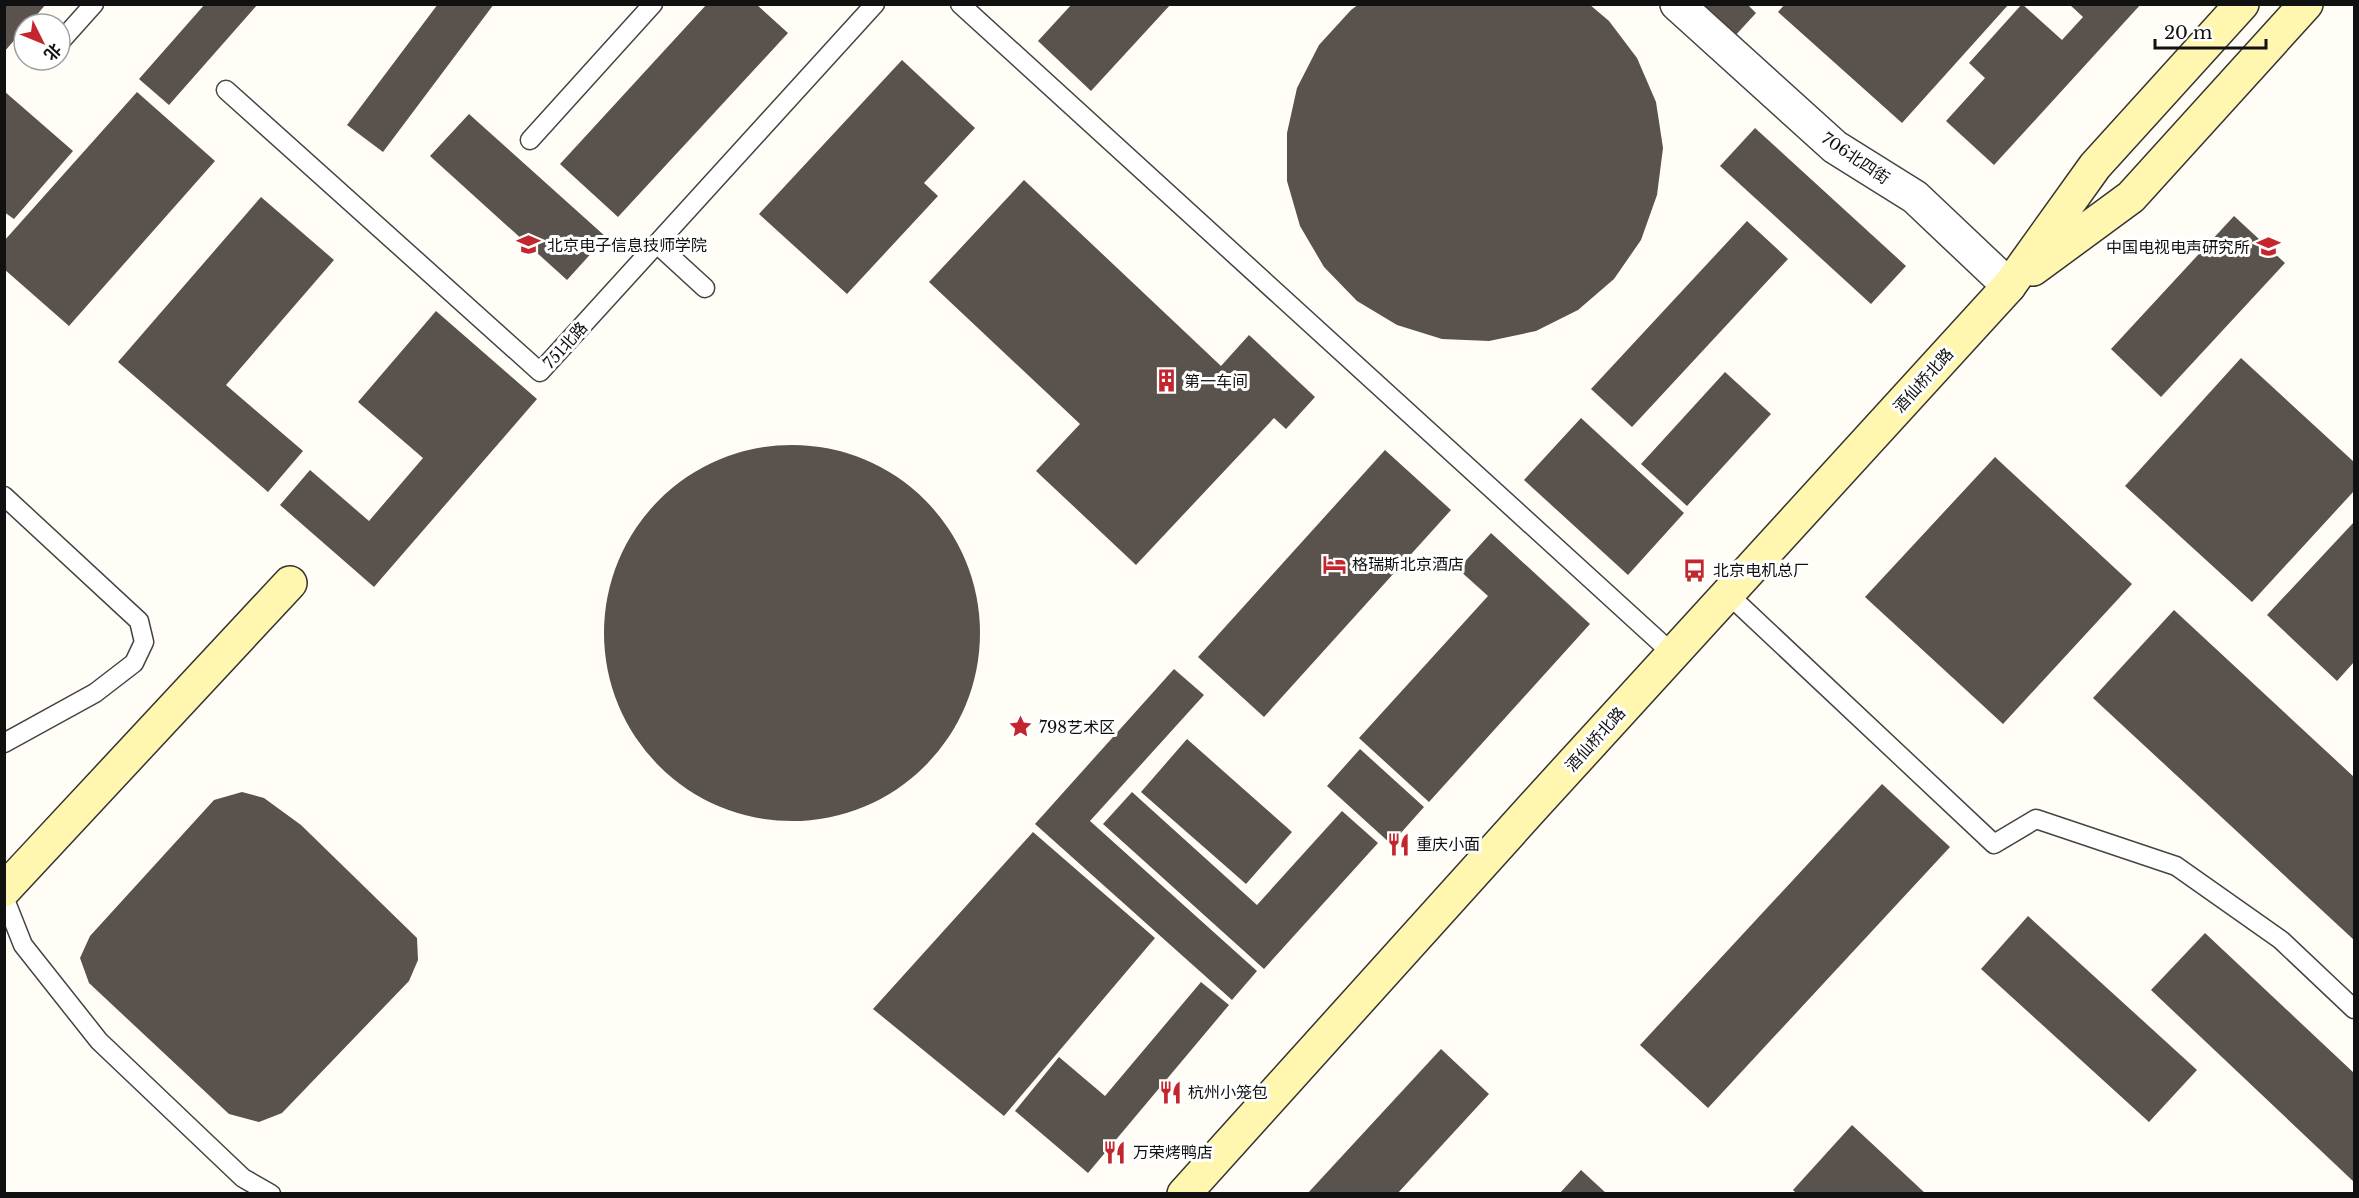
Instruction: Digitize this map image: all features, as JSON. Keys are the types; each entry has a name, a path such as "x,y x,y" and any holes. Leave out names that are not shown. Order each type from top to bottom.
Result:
{"street":[{"name":"706北四街","path":"1677,4 1835,147 1915,197 2009,286"},
{"name":"酒仙桥北路","path":"1184,1194 2009,286 2095,166 2242,4"},
{"name":"酒仙桥北路","path":"2009,286 2131,197 2306,4"},
{"path":"4,890 290,583"}],"lane":[{"path":"72,29 94,4"},
{"path":"530,140 653,4"},
{"name":"751北路","path":"226,90 540,372 875,4"},
{"path":"960,4 1673,654"},
{"path":"657,244 705,288"},
{"path":"4,496 139,621 144,642 134,663 94,693 4,744"},
{"path":"1728,594 1994,844 2036,819 2176,866 2281,940 2355,1009"},
{"path":"4,897 23,945 99,1041 243,1178 271,1194"}],"building":[{"path":"4,4 46,4 39,12 12,12 12,43 4,52"},
{"path":"205,4 258,4 169,105 139,79"},
{"path":"438,4 494,4 383,152 347,125"},
{"path":"707,4 756,4 788,33 618,217 560,164"},
{"path":"1072,4 1171,4 1091,91 1038,41"},
{"path":"1359,4 1589,4 1609,21 1637,58 1656,102 1663,148 1657,195 1641,240 1614,279 1578,310 1536,331 1489,341 1442,339 1397,325 1357,301 1324,267 1300,226 1287,181 1287,133 1297,88 1319,45"},
{"path":"1697,4 1747,4 1756,13 1733,38"},
{"path":"1785,4 2009,4 1902,123 1778,12"},
{"path":"2022,4 2062,40 2083,17 2069,4 2141,4 1994,165 1946,121 1985,78 1969,63"},
{"path":"902,60 975,128 924,183 938,196 847,294 759,214"},
{"path":"4,91 73,151 14,219 4,212"},
{"path":"137,92 215,161 69,326 4,269 4,241"},
{"path":"469,114 606,237 567,280 430,156"},
{"path":"1755,128 1906,266 1871,304 1720,166"},
{"name":"第一车间","path":"1024,180 1221,366 1249,335 1315,397 1286,429 1274,418 1136,565 1036,471 1080,424 929,282"},
{"path":"261,197 334,260 226,385 303,451 268,492 118,362"},
{"path":"2234,216 2285,263 2161,397 2111,349"},
{"path":"1747,221 1788,259 1632,427 1591,389"},
{"path":"436,311 537,399 374,587 280,505 310,470 369,521 423,458 358,402"},
{"path":"2241,358 2354,462 2354,491 2252,602 2125,486"},
{"path":"1725,372 1771,414 1687,506 1641,464"},
{"path":"1581,418 1684,513 1628,575 1524,480"},
{"path":"792,445 829,449 864,460 896,477 925,500 948,529 965,561 976,596 980,633 976,670 965,705 948,737 925,766 896,789 864,806 829,817 792,821 755,817 720,806 688,789 659,766 636,737 619,705 608,670 604,633 608,596 619,561 636,529 659,500 688,477 720,460 755,449"},
{"path":"1385,450 1451,510 1264,717 1198,657"},
{"path":"1995,457 2132,584 2003,724 1865,597"},
{"path":"2354,522 2354,662 2337,681 2267,615"},
{"path":"1491,533 1590,624 1429,802 1359,738 1488,596 1458,569"},
{"path":"2174,610 2354,777 2354,940 2093,698"},
{"path":"1174,669 1204,695 1090,821 1257,971 1232,1000 1035,824"},
{"path":"1187,739 1292,832 1246,884 1141,792"},
{"path":"1360,749 1424,807 1391,844 1327,786"},
{"path":"1882,784 1950,847 1708,1108 1640,1045"},
{"path":"242,792 264,798 301,825 417,938 418,960 409,981 282,1113 259,1122 229,1114 89,983 80,958 90,936 214,800"},
{"path":"1132,792 1257,905 1342,811 1378,843 1264,969 1103,824"},
{"path":"1033,832 1155,938 1004,1116 873,1009"},
{"path":"2028,916 2197,1070 2149,1122 1981,969"},
{"path":"2205,933 2354,1073 2354,1182 2151,990"},
{"path":"1201,982 1229,1005 1088,1173 1015,1111 1059,1057 1105,1096"},
{"path":"1441,1049 1489,1094 1397,1194 1307,1194"},
{"path":"1852,1125 1926,1194 1797,1194 1793,1190"},
{"path":"1581,1170 1607,1194 1559,1194"}],"place":[{"name":"北京电子信息技师学院","path":"529,245"},
{"name":"中国电视电声研究所","path":"2268,247"},
{"name":"第一车间","path":"1166,381"},
{"name":"格瑞斯北京酒店","path":"1334,564"},
{"name":"北京电机总厂","path":"1695,570"},
{"name":"798艺术区","path":"1021,727"},
{"name":"重庆小面","path":"1398,844"},
{"name":"杭州小笼包","path":"1170,1092"},
{"name":"万荣烤鸭店","path":"1115,1152"}]}
